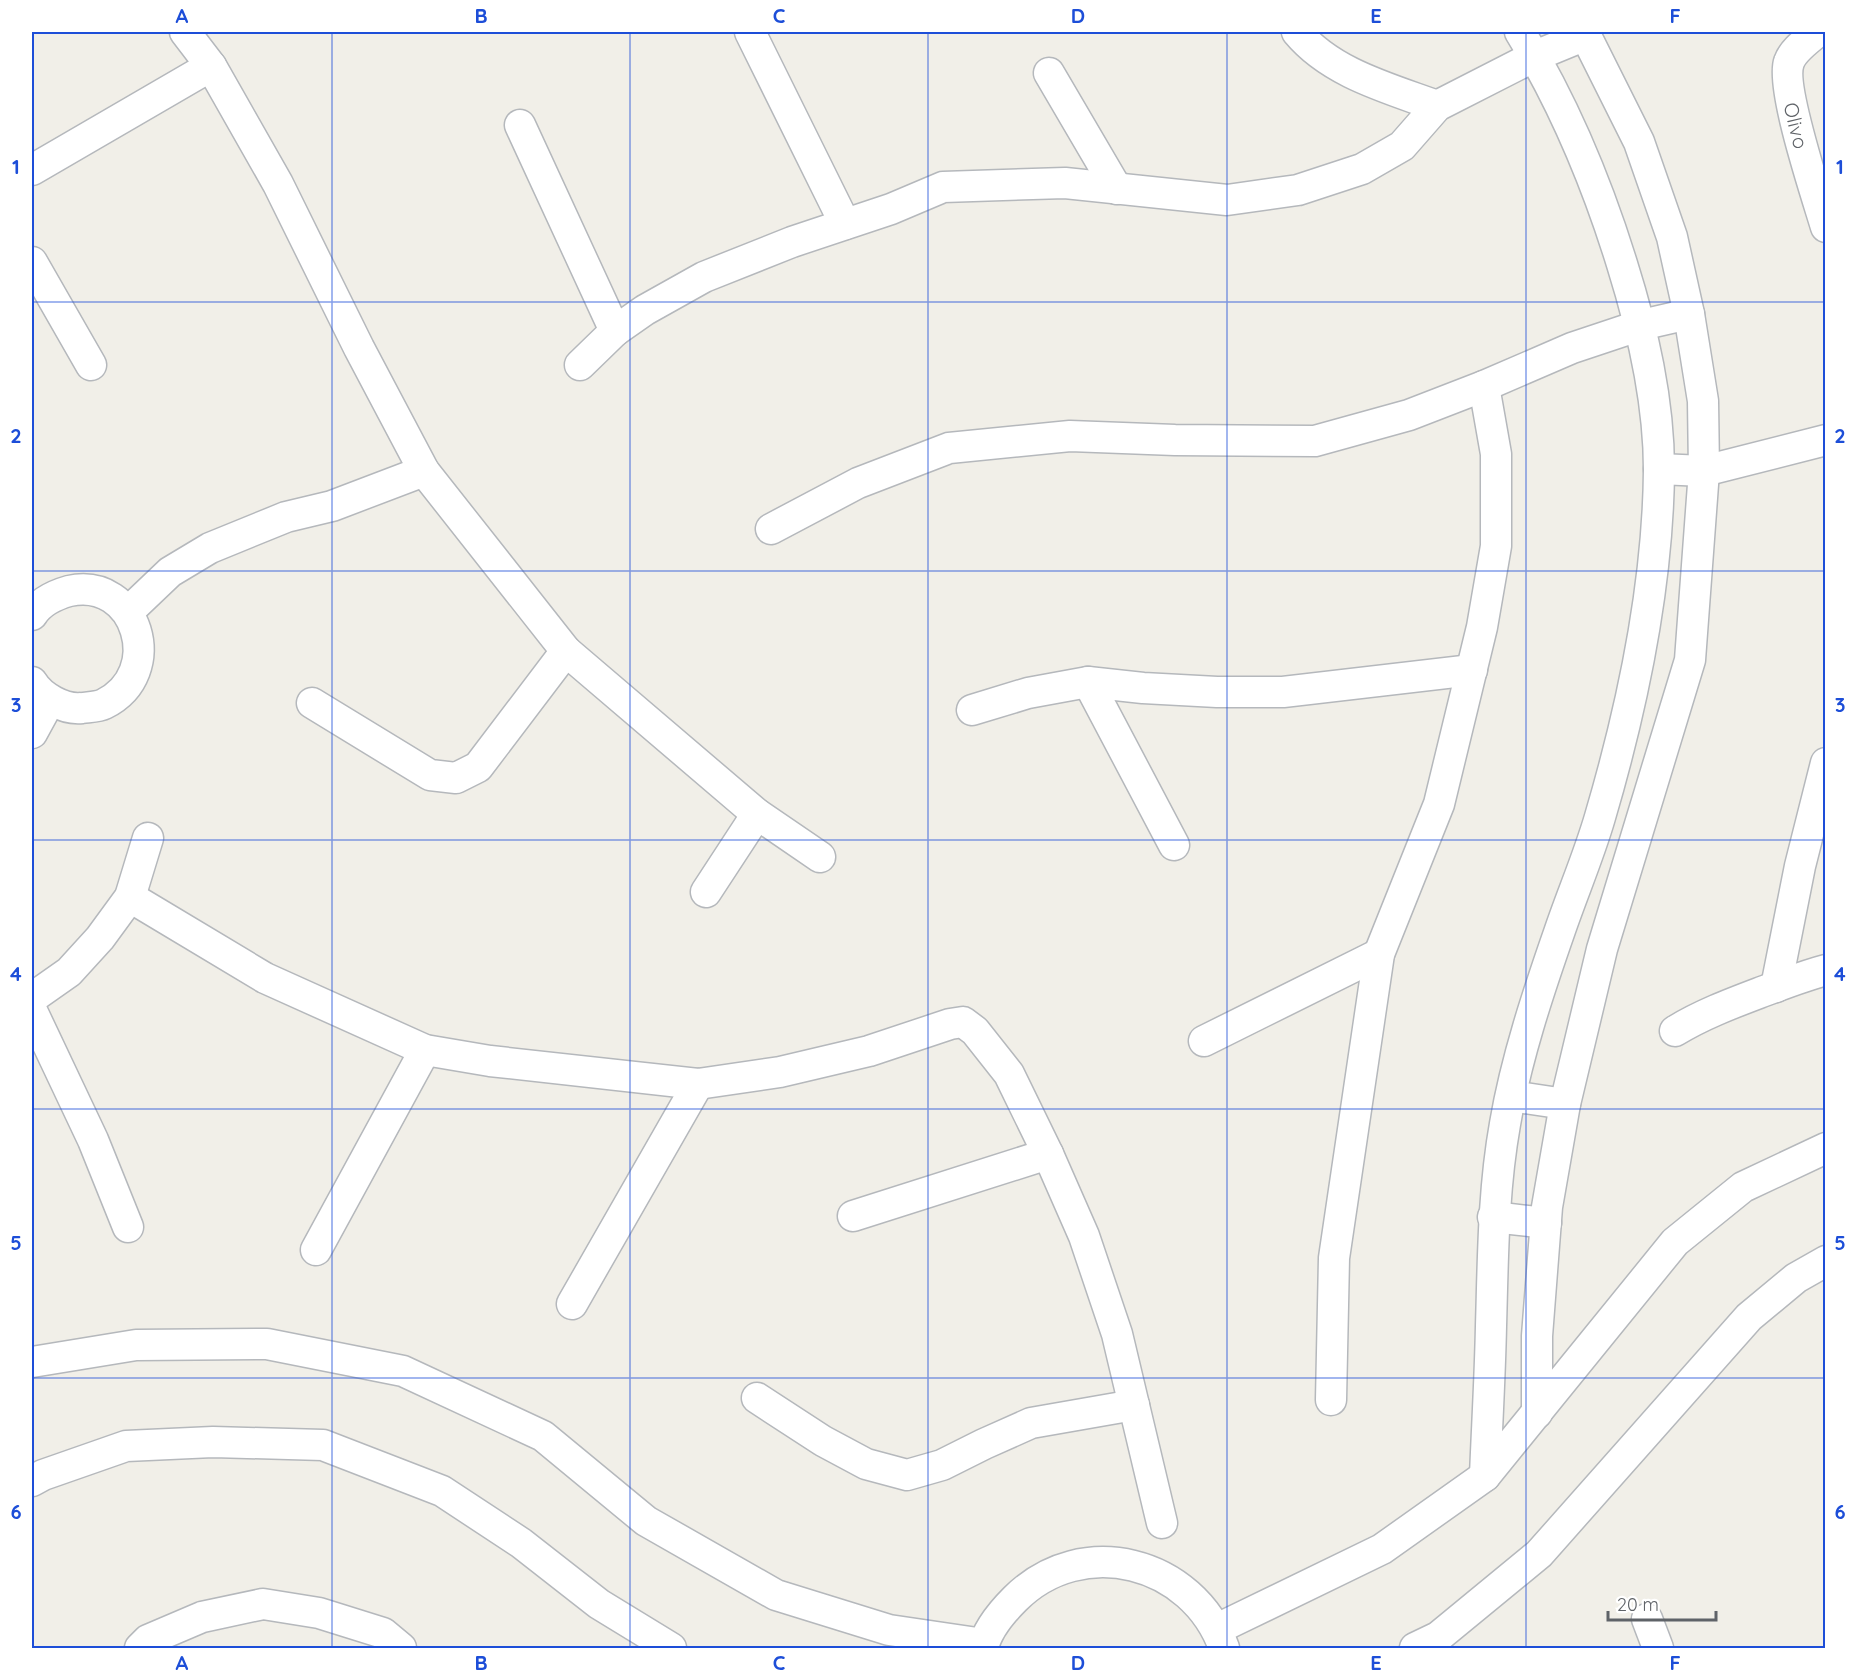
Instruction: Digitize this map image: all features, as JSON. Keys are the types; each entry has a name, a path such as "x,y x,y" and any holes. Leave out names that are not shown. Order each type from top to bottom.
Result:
{"street":[{"path":"185,32 212,66 278,184 359,348 424,471 566,651 757,814 820,857"},
{"path":"750,32 845,224"},
{"path":"1297,32 1307,44 1355,76 1437,106"},
{"name":"Olivo","path":"1817,32 1803,44 1789,62 1788,91 1826,227"},
{"path":"580,365 615,331 645,310 704,278 792,242 891,209 943,187 1065,183 1227,200 1298,190 1362,169 1402,146 1437,106 1528,44 1585,33 1640,142 1672,237 1689,314 1703,401 1704,471 1690,660 1602,949 1565,1104 1546,1224 1537,1336 1537,1413"},
{"path":"1485,1476 1493,1217 1504,1125 1520,1058 1559,933 1600,819 1625,717 1645,629 1654,552 1659,469 1655,409 1641,325 1596,187 1579,146 1528,44"},
{"path":"32,170 212,66"},
{"path":"1049,73 1117,189"},
{"path":"520,125 615,331"},
{"path":"32,262 91,365"},
{"path":"771,529 858,483 950,448 1070,436 1175,440 1315,441 1409,415 1572,348 1641,325 1689,314"},
{"path":"1331,1400 1334,1258 1379,954 1439,804 1482,627 1496,546 1496,454 1484,386"},
{"path":"1659,469 1704,471 1826,440"},
{"path":"128,612 170,572 210,548 285,517 332,506 424,471"},
{"path":"32,615 54,595 81,589 107,595 128,612 140,638 139,665 126,689 103,705 76,709 40,691 32,733"},
{"path":"312,703 430,775 456,778 478,767 566,651"},
{"path":"972,710 1028,693 1088,682 1196,691 1282,692 1472,670"},
{"path":"1088,682 1174,845"},
{"path":"1776,987 1800,866 1826,763"},
{"path":"706,892 757,814"},
{"path":"32,998 69,972 100,938 130,897 148,838"},
{"path":"130,897 265,978 425,1050 490,1061 698,1084 780,1072 869,1051 950,1024 963,1023 975,1031 1009,1074 1084,1236 1118,1334 1162,1523"},
{"path":"1204,1041 1379,954"},
{"path":"1675,1031 1695,1018 1826,970"},
{"path":"32,1011 93,1140 128,1227"},
{"path":"316,1251 425,1050"},
{"path":"572,1304 698,1084"},
{"path":"1511,1096 1565,1104"},
{"path":"32,1362 136,1345 267,1344 403,1371 543,1436 646,1521 776,1595 889,1630 983,1646 1002,1612 1028,1586 1060,1569 1095,1561 1132,1564 1167,1578 1195,1600 1221,1639 1382,1549 1485,1476 1675,1242 1743,1187 1826,1148"},
{"path":"854,1216 1048,1154"},
{"path":"1493,1217 1546,1224"},
{"path":"1415,1648 1438,1637 1539,1554 1749,1317 1796,1278 1826,1261"},
{"path":"757,1398 823,1441 866,1464 907,1475 942,1465 1031,1423 1134,1405"},
{"path":"32,1481 126,1446 213,1442 323,1445 442,1491 521,1543 599,1604 671,1648"},
{"path":"140,1648 148,1640 202,1617 263,1604 319,1613 383,1633 401,1648"},
{"path":"1647,1619 1658,1648"}]}
